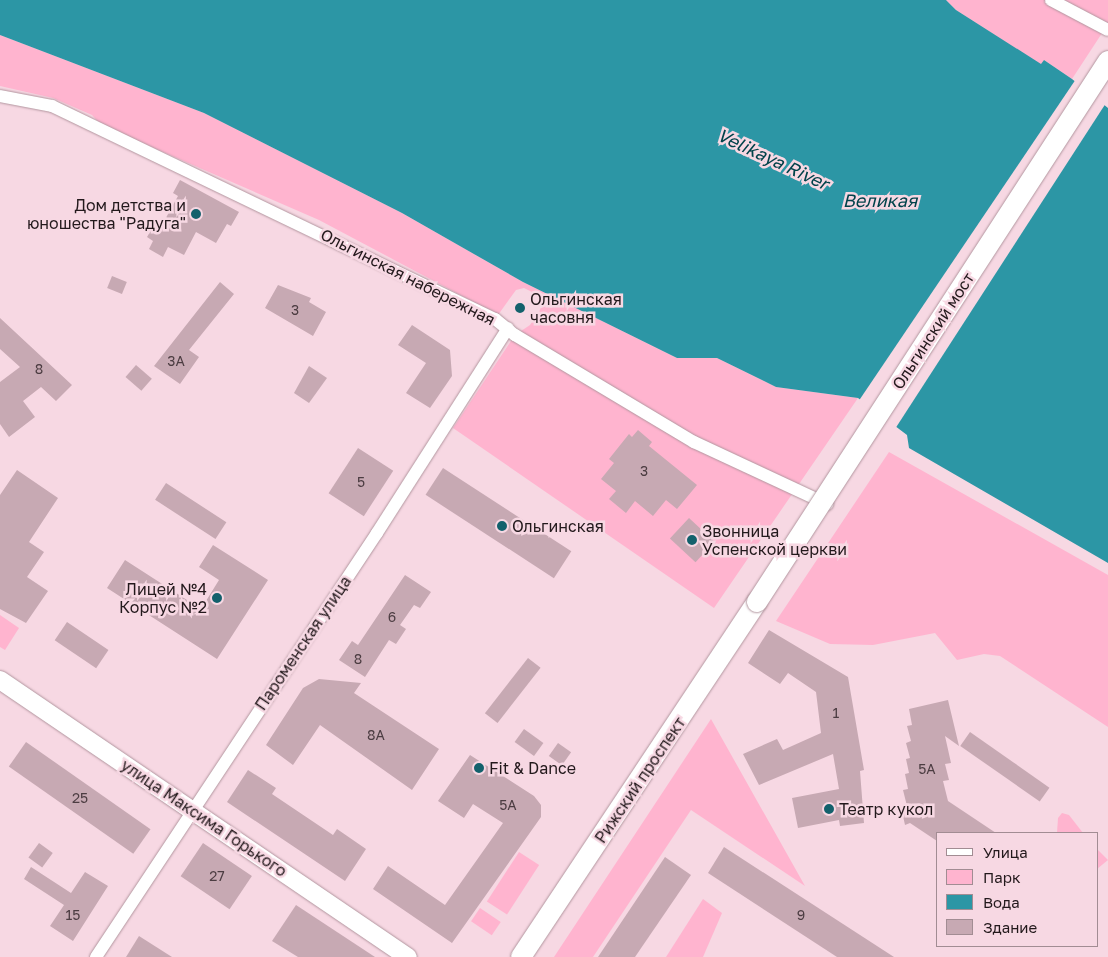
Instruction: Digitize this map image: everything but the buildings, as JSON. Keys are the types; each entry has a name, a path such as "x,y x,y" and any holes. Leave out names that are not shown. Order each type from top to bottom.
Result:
{"main road":[{"name":"Ольгинский мост","path":"757,602 1108,61"},
{"name":"Рижский проспект","path":"521,957 757,602"},
{"name":"улица Максима Горького","path":"0,680 408,957"}],"street":[{"path":"1051,0 1108,30"},
{"name":"Ольгинская набережная","path":"0,96 52,106 340,242 495,319 694,442 828,504"},
{"name":"Пароменская улица","path":"96,957 191,809 377,533 508,328"}],"green space":[{"path":"946,0 1108,0 1108,24 1072,79 1044,60 1041,65 956,10"},
{"path":"0,35 204,113 402,213 523,282 677,358 717,358 776,387 858,398 714,608 453,428 515,335 530,325 540,310 541,301 536,294 524,288 516,290 498,315 319,220 101,125 92,115 53,98 0,86"},
{"path":"889,452 1108,575 1108,727 1000,656 984,654 957,660 935,633 873,645 830,644 776,621"},
{"path":"0,615 19,628 5,650 0,647"},
{"path":"711,719 805,886 691,810 593,957 554,957"},
{"path":"1062,813 1069,815 1082,832 1057,832 1058,818"},
{"path":"1098,850 1108,860 1098,868"},
{"path":"519,852 539,865 507,915 487,901"},
{"path":"703,899 722,913 703,957 666,957"},
{"path":"480,908 501,922 492,935 471,921"}],"water":[{"name":"Великая","path":"0,0 946,0 956,10 1041,64 1044,60 1072,79 1108,108 1108,563 909,448 907,435 858,398 776,387 717,358 677,358 523,282 402,213 204,113 0,35"}],"pier":[{"path":"1076,79 1106,103 895,429 858,402"}],"place":[{"name":"Дом детства и юношества \"Радуга\"","path":"196,214"},
{"name":"Ольгинская часовня","path":"520,308"},
{"name":"Ольгинская","path":"502,526"},
{"name":"Звонница Успенской церкви","path":"692,540"},
{"name":"Лицей №4 Корпус №2","path":"217,598"},
{"name":"Fit & Dance","path":"479,768"},
{"name":"Театр кукол","path":"829,809"}],"water label":[{"name":"Velikaya River","path":"773,159"}]}
